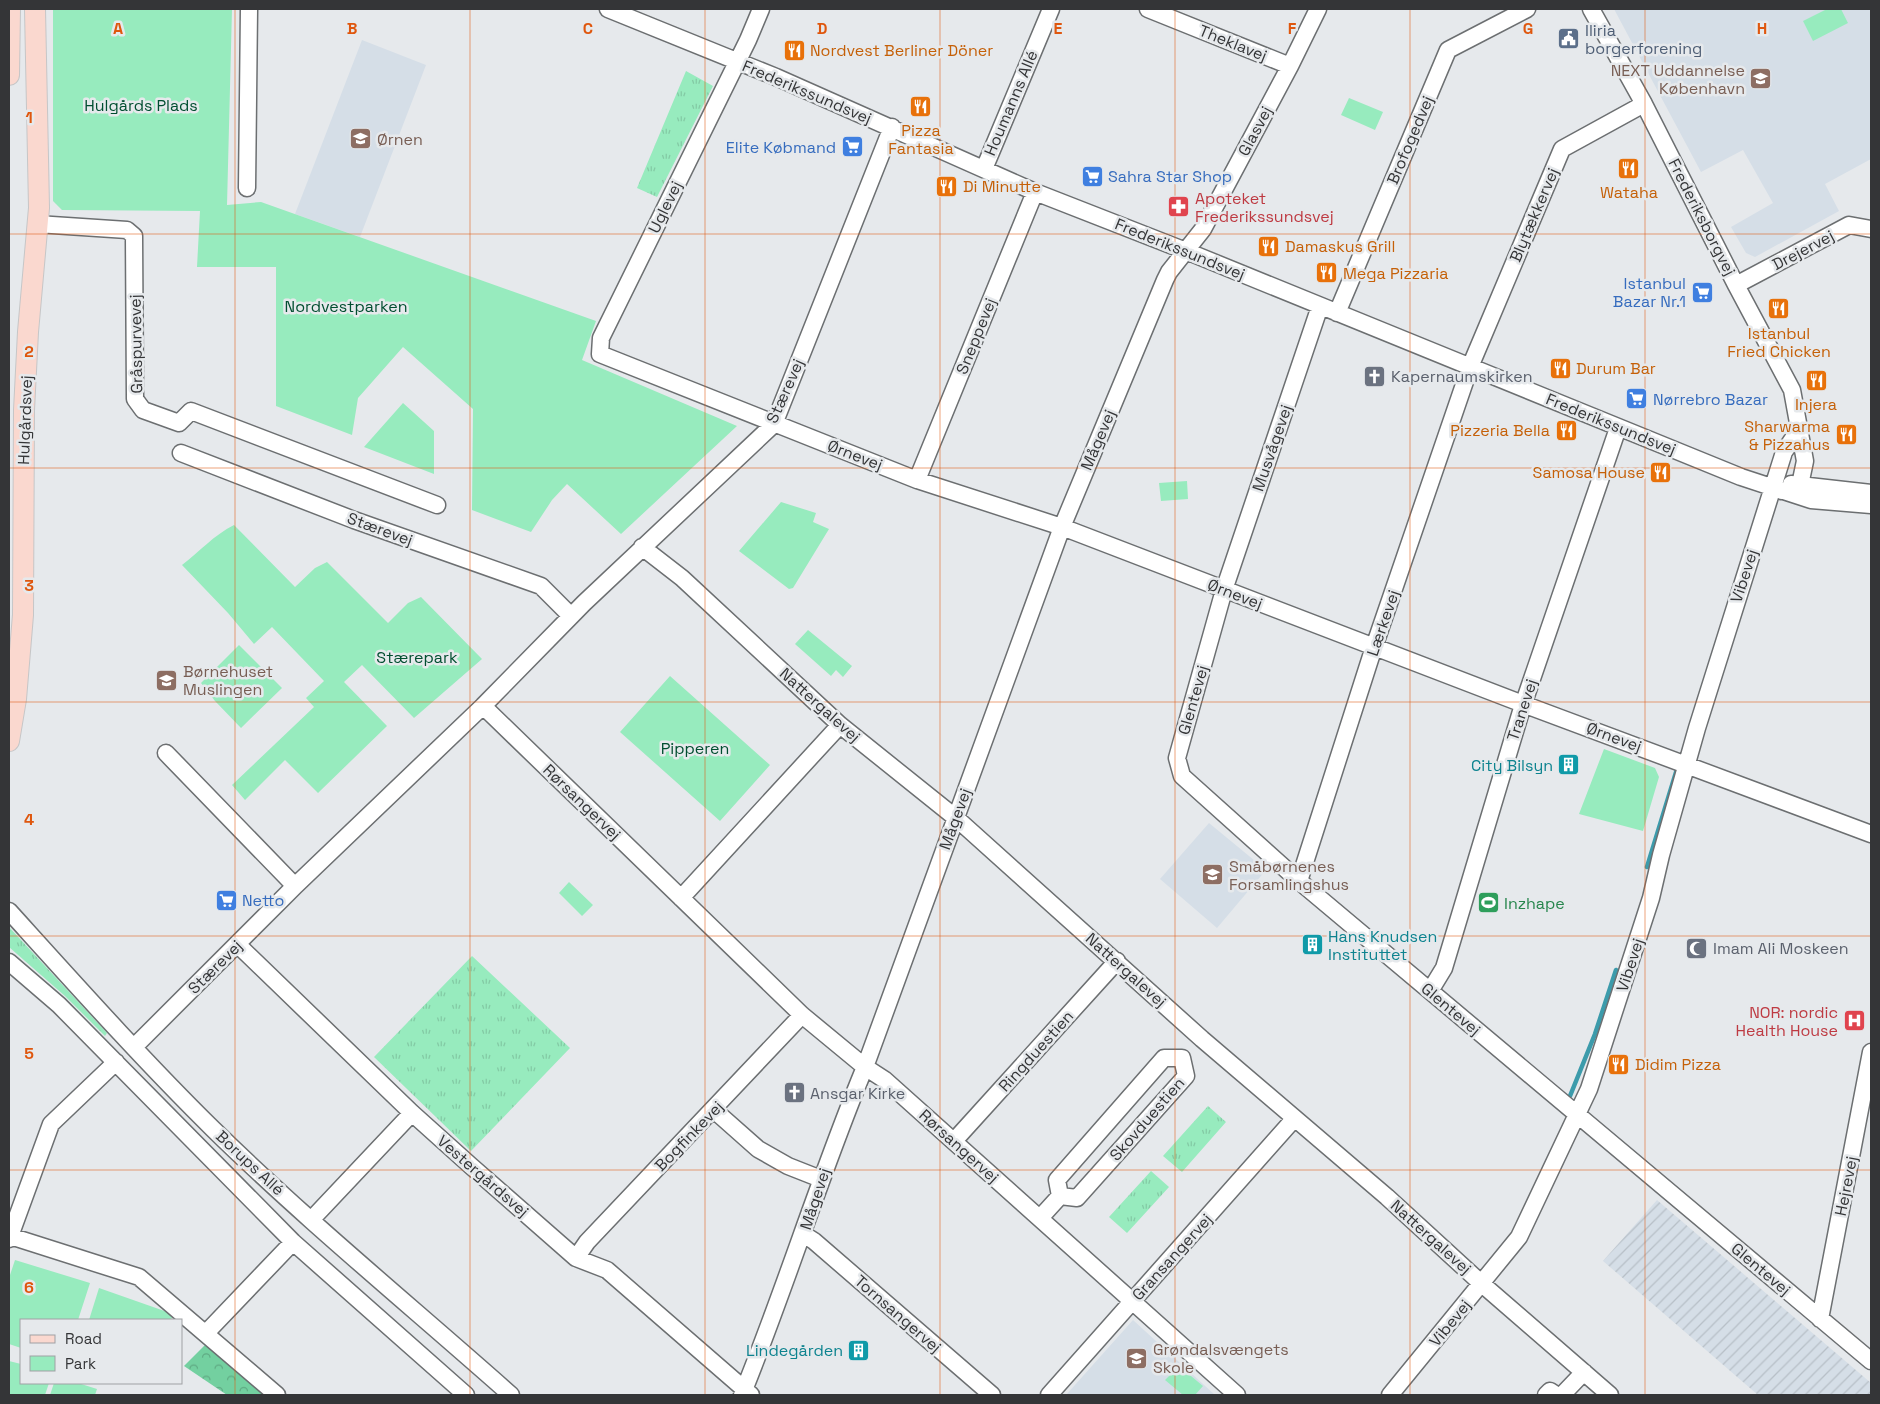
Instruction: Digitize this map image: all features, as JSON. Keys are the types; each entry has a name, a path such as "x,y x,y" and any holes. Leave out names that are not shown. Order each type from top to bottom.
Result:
{"main road":[{"path":"9,75 10,9"},
{"name":"Hulgårdsvej","path":"9,740 16,699 23,615 24,410 28,332 39,208 35,9"}],"street":[{"path":"247,188 248,9"},
{"name":"Frederikssundsvej","path":"608,9 892,127 1035,192 1186,251 1618,428 1756,482 1777,487 1811,500 1871,505"},
{"name":"Uglevej","path":"600,354 601,338 761,9"},
{"name":"Houmanns Allé","path":"984,169 1051,9"},
{"name":"Theklavej","path":"1148,9 1290,66"},
{"name":"Brofogedvej","path":"1337,313 1448,50 1527,9"},
{"name":"Frederiksborgvej","path":"1591,9 1644,104 1736,286 1792,390 1805,461 1800,485"},
{"name":"Glasvej","path":"1186,251 1203,229 1290,66 1315,11"},
{"name":"Blytækkervej","path":"1470,367 1562,149 1644,104"},
{"name":"Stærevej","path":"134,1047 295,886 483,706 571,616 774,424 892,127"},
{"name":"Sneppevej","path":"918,480 1035,192"},
{"name":"Gråspurvevej","path":"37,224 127,230 134,236 135,399 143,410 178,423 191,411 437,505"},
{"name":"Drejervej","path":"1736,286 1849,225 1871,228"},
{"name":"Mågevej","path":"746,1393 821,1179 865,1066 1062,527 1166,280 1186,251"},
{"name":"Musvågevej","path":"1224,590 1320,306"},
{"name":"Ørnevej","path":"600,354 918,480 1062,527 1523,704 1871,834"},
{"name":"Lærkevej","path":"1299,881 1375,646 1470,367"},
{"name":"Tranevej","path":"1430,992 1444,968 1523,704 1618,428"},
{"path":"1798,431 1784,452 1777,487 1790,490 1800,485 1871,493"},
{"name":"Stærevej","path":"181,453 354,520 541,586 571,616"},
{"name":"Vibevej","path":"1390,1395 1520,1237 1578,1115 1589,1088 1635,950 1651,898 1660,855 1726,634 1777,487"},
{"name":"Nattergalevej","path":"642,547 686,582 840,725 956,818 1294,1119 1387,1197 1482,1284 1610,1395"},
{"name":"Glentevej","path":"1224,590 1177,758 1182,776 1299,881 1871,1361"},
{"name":"Rørsangervej","path":"483,706 802,1015 885,1080 1237,1395"},
{"path":"681,898 840,725"},
{"path":"166,753 295,886"},
{"name":"Borups Allé","path":"9,912 134,1047 218,1134 311,1220 511,1395"},
{"name":"Vestergårdsvej","path":"236,944 470,1166 576,1258 607,1270 746,1393"},
{"name":"Borups Allé","path":"9,962 59,1005 293,1242 466,1395"},
{"name":"Ringduestien","path":"954,1142 1117,962"},
{"name":"Bogfinkevej","path":"576,1258 587,1242 802,1015"},
{"name":"Hejrevej","path":"1820,1319 1871,1052"},
{"name":"Skovduestien","path":"1164,1058 1182,1058 1186,1076 1077,1198 1060,1196 1057,1180 1164,1058"},
{"path":"116,1062 50,1124 9,1238 138,1277 277,1395"},
{"path":"714,1110 758,1149 788,1166 821,1179"},
{"path":"311,1220 412,1113"},
{"name":"Gransangervej","path":"1049,1395 1294,1119"},
{"path":"1040,1218 1060,1196"},
{"name":"Tornsangervej","path":"803,1234 814,1240 992,1395"},
{"path":"206,1333 293,1242"},
{"path":"1562,1395 1584,1372"},
{"path":"1546,1395 1550,1390 1556,1395"}],"shaded area":[{"name":"NEXT Uddannelse København","path":"1614,9 1871,9 1871,159 1825,184 1839,211 1755,257 1746,253 1731,227 1773,203 1743,150 1701,172"},
{"name":"Ørnen","path":"362,40 426,65 360,237 295,214"},
{"name":"Småbørnenes Forsamlingshus","path":"1209,823 1266,870 1217,928 1160,879"},
{"path":"1657,1200 1871,1383 1871,1395 1758,1395 1603,1261"},
{"name":"Grøndalsvængets Skole","path":"1133,1320 1215,1395 1066,1395"}],"green space":[{"name":"Nordvestparken","path":"53,9 232,9 227,205 261,202 596,321 582,360 737,426 621,534 567,484 552,500 531,532 472,510 473,409 403,347 358,398 352,435 276,406 276,267 197,267 200,211 62,210 53,201"},
{"path":"1827,9 1841,9 1848,23 1813,41 1803,21"},
{"path":"686,71 713,86 657,197 637,188"},
{"path":"1349,98 1383,112 1375,130 1341,115"},
{"path":"403,403 434,431 434,474 364,447"},
{"path":"1187,481 1188,499 1161,501 1159,483"},
{"path":"781,502 816,513 813,522 829,529 793,588 789,589 739,551"},
{"name":"Stærepark","path":"234,525 295,587 315,568 327,562 388,623 408,603 421,597 482,659 414,718 362,665 344,682 387,726 318,793 285,760 245,800 232,785 314,707 306,698 324,681 272,627 254,644 228,613 182,565 213,539"},
{"path":"808,630 852,666 843,677 836,670 831,676 795,644"},
{"path":"239,645 282,688 241,728 201,683"},
{"name":"Pipperen","path":"670,676 770,765 720,821 620,732"},
{"path":"1604,749 1655,768 1659,777 1643,831 1579,814"},
{"path":"569,882 593,905 582,916 559,893"},
{"path":"9,927 107,1033 105,1036 65,996 9,947"},
{"path":"472,956 570,1048 471,1151 374,1057"},
{"path":"1208,1106 1226,1122 1182,1172 1163,1156"},
{"path":"1151,1171 1169,1187 1127,1233 1109,1217"},
{"path":"15,1260 90,1283 78,1319 20,1319 20,1348 9,1344 9,1278"},
{"path":"99,1288 173,1314 171,1319 89,1319"},
{"path":"207,1343 268,1395 227,1395 184,1366"},
{"path":"9,1361 20,1364 20,1384 49,1384 45,1395 9,1395"},
{"path":"1179,1366 1203,1386 1195,1395 1183,1395 1165,1380"},
{"path":"54,1384 81,1384 97,1389 95,1395 50,1395"}],"waterway":[{"path":"1647,867 1677,769"},
{"path":"1570,1096 1595,1034 1616,970"}],"place":[{"name":"Iliria borgerforening","path":"1569,39"},
{"name":"Nordvest Berliner Döner","path":"794,50"},
{"name":"NEXT Uddannelse København","path":"1761,79"},
{"name":"Pizza Fantasia","path":"921,106"},
{"name":"Ørnen","path":"361,139"},
{"name":"Elite Købmand","path":"852,147"},
{"name":"Wataha","path":"1629,168"},
{"name":"Sahra Star Shop","path":"1092,176"},
{"name":"Di Minutte","path":"947,186"},
{"name":"Apoteket Frederikssundsvej","path":"1179,207"},
{"name":"Damaskus Grill","path":"1269,246"},
{"name":"Mega Pizzaria","path":"1327,273"},
{"name":"Istanbul Bazar Nr.1","path":"1702,292"},
{"name":"Istanbul Fried Chicken","path":"1779,309"},
{"name":"Durum Bar","path":"1560,368"},
{"name":"Kapernaumskirken","path":"1375,376"},
{"name":"Injera","path":"1816,380"},
{"name":"Nørrebro Bazar","path":"1637,399"},
{"name":"Pizzeria Bella","path":"1566,430"},
{"name":"Sharwarma & Pizzahus","path":"1846,435"},
{"name":"Samosa House","path":"1661,472"},
{"name":"Børnehuset Muslingen","path":"167,680"},
{"name":"City Bilsyn","path":"1569,765"},
{"name":"Småbørnenes Forsamlingshus","path":"1213,875"},
{"name":"Netto","path":"226,900"},
{"name":"Inzhape","path":"1488,903"},
{"name":"Hans Knudsen Instituttet","path":"1312,945"},
{"name":"Imam Ali Moskeen","path":"1697,948"},
{"name":"NOR: nordic Health House","path":"1854,1021"},
{"name":"Didim Pizza","path":"1619,1064"},
{"name":"Ansgar Kirke","path":"794,1093"},
{"name":"Lindegården","path":"859,1350"},
{"name":"Grøndalsvængets Skole","path":"1137,1358"}],"park label":[{"name":"Hulgårds Plads","path":"141,105"}]}
